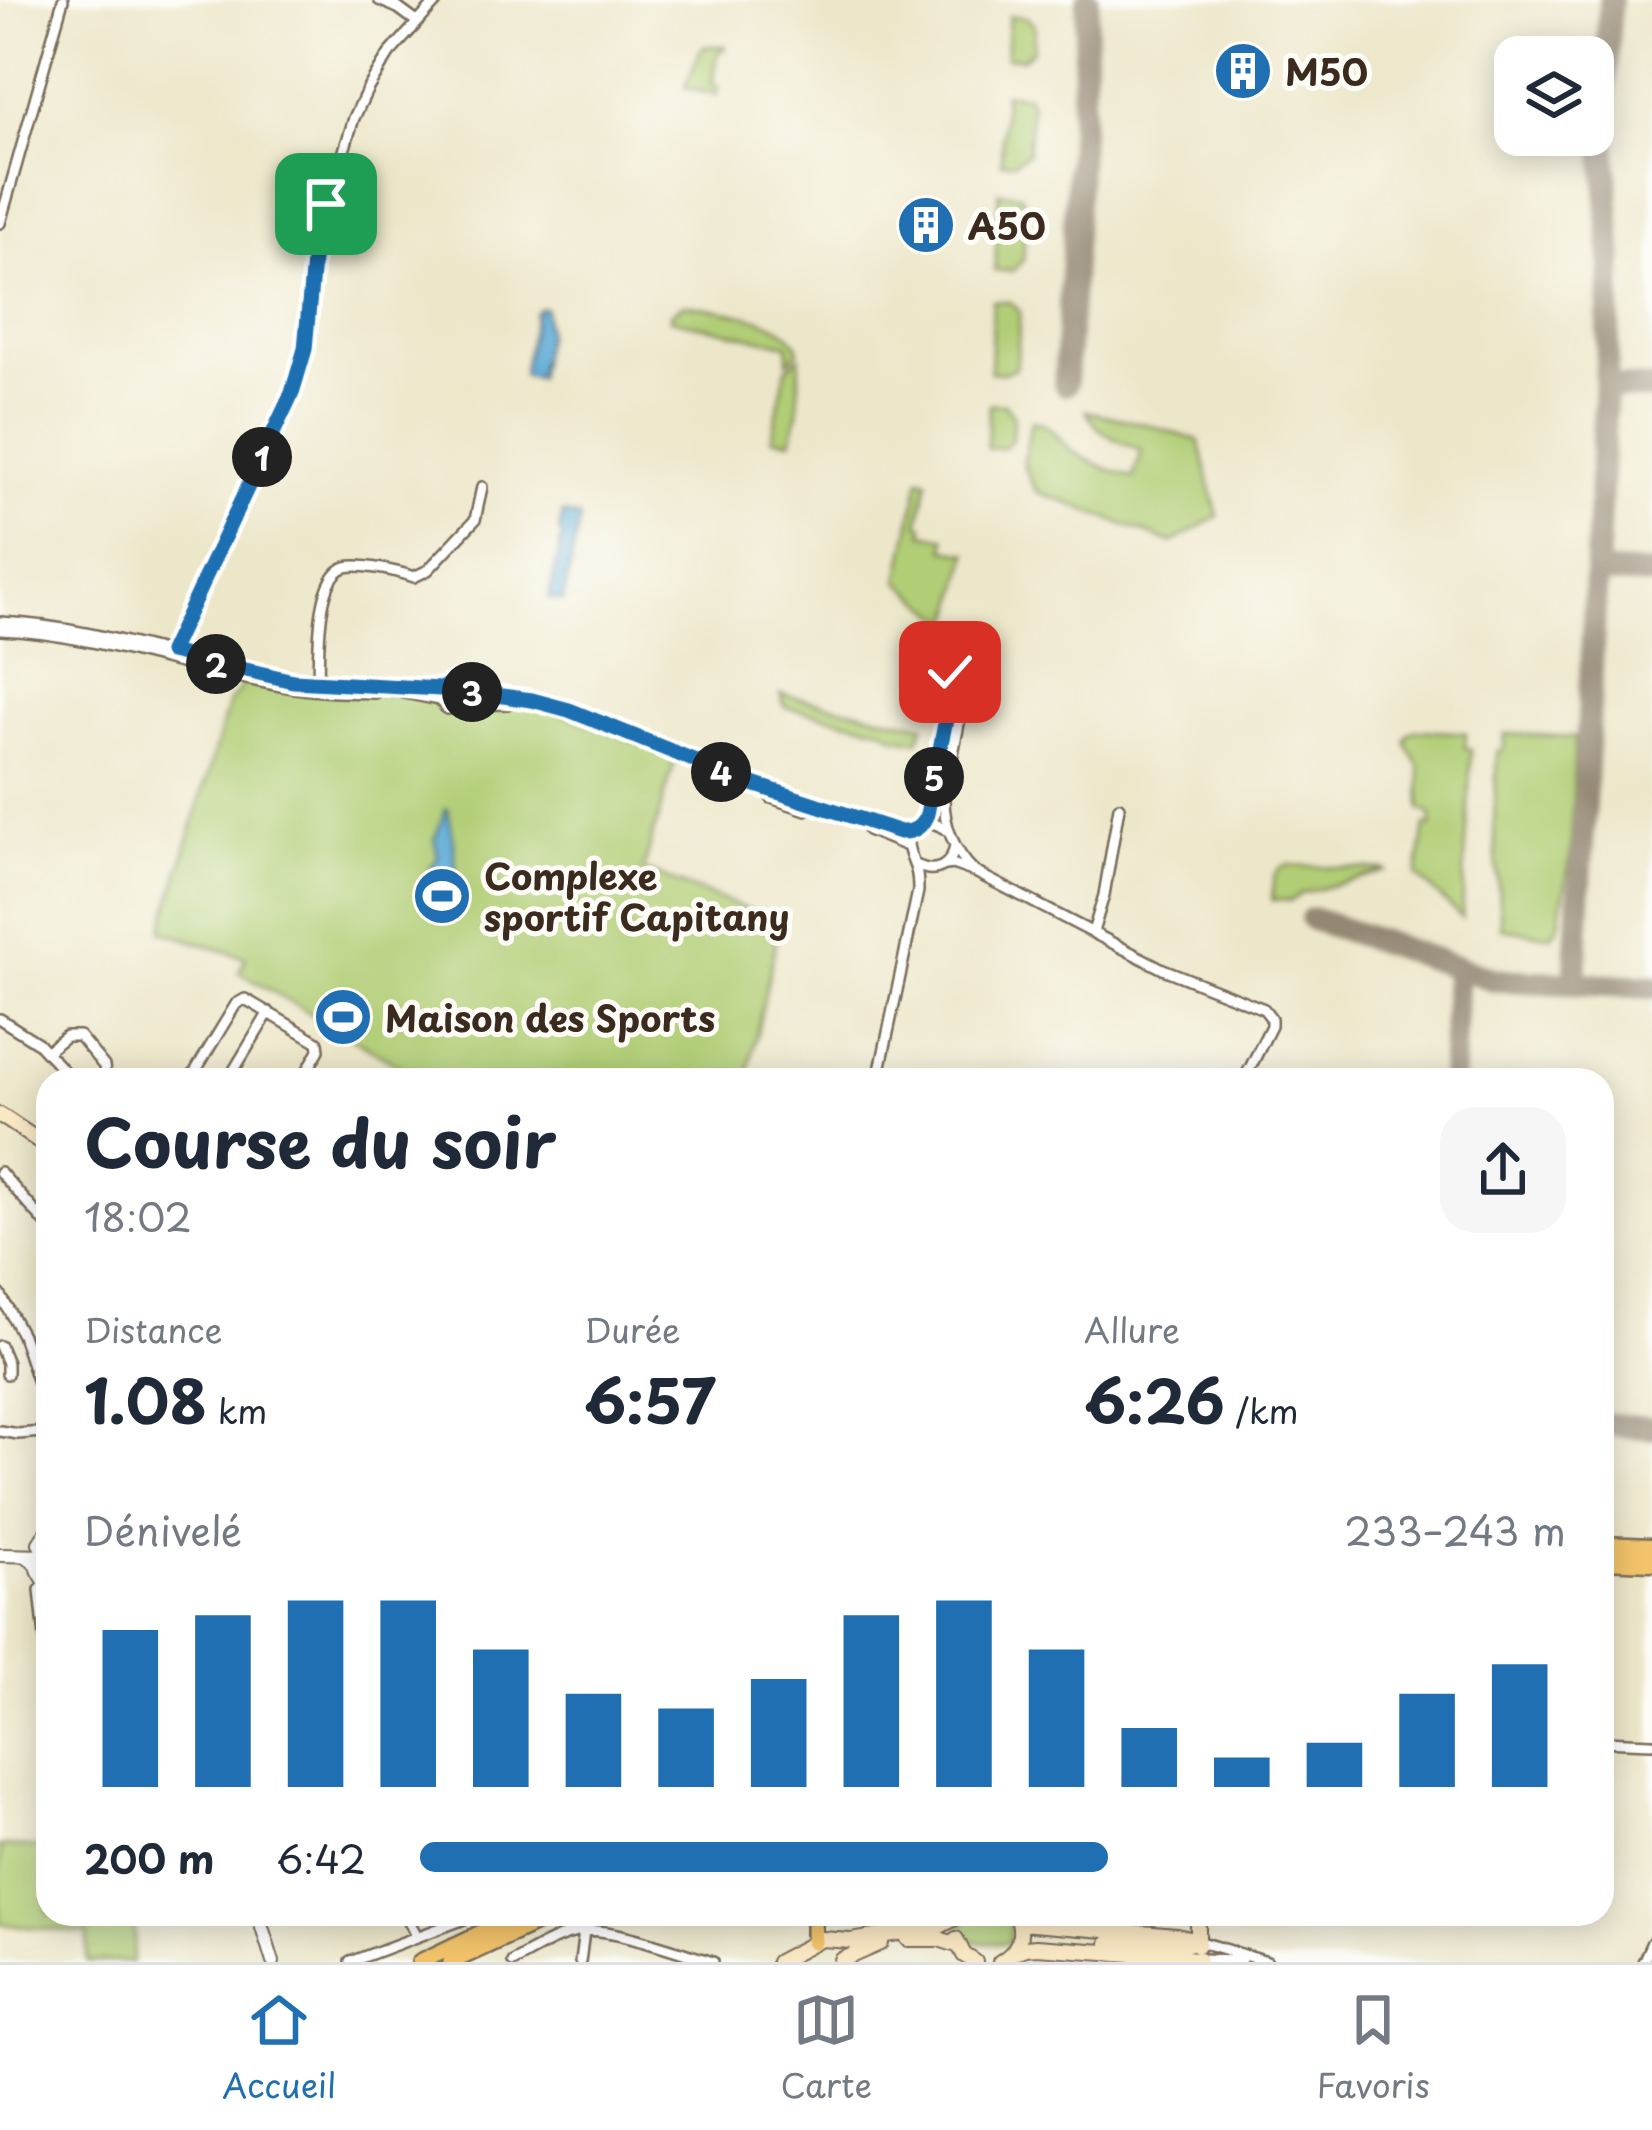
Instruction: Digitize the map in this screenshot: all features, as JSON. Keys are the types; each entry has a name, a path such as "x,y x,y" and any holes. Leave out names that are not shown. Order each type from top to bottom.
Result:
{"highway":[{"path":"1614,1545 1652,1547"},
{"path":"1614,1560 1652,1562"},
{"path":"420,1962 496,1926"},
{"path":"451,1962 529,1926"}],"main road":[{"path":"0,1115 36,1139"},
{"path":"778,1962 810,1950 822,1939 834,1942 940,1926"},
{"path":"956,1926 965,1956"},
{"path":"1007,1958 1021,1934 1019,1926"},
{"path":"1084,1926 1198,1941"},
{"path":"1007,1958 1025,1948 1199,1960 1198,1926"},
{"path":"841,1961 890,1941 939,1939 965,1956"},
{"path":"1081,1949 1109,1943 1178,1947 1198,1941"},
{"path":"834,1942 842,1953 841,1961"}],"street":[{"path":"0,223 63,0"},
{"path":"379,0 417,22"},
{"path":"168,656 292,393 305,349 314,250 360,103 382,65 438,0"},
{"path":"318,687 320,614 335,575 348,566 414,578 428,570 475,520 482,487"},
{"path":"0,626 168,656 255,681 440,695 453,682 466,690 463,706"},
{"path":"923,824 950,699 952,656"},
{"path":"975,872 960,857 948,831 944,799 965,700 979,664"},
{"path":"950,676 976,677"},
{"path":"466,690 569,710 809,805 911,833"},
{"path":"440,695 444,707 451,710 500,703 535,706 571,717 764,795 907,846"},
{"path":"950,699 965,700"},
{"path":"1093,932 1119,806"},
{"path":"881,1068 918,890 907,846 911,833 923,824 935,823 948,831"},
{"path":"912,862 934,870 952,859 955,845"},
{"path":"946,865 975,872 1163,969 1269,1013 1271,1026 1250,1068"},
{"path":"918,890 934,870"},
{"path":"197,1068 238,1002 247,999 314,1039 319,1045 308,1068"},
{"path":"235,1068 269,1012"},
{"path":"0,1019 61,1068"},
{"path":"47,1052 66,1036 80,1036 104,1068"},
{"path":"0,1172 36,1212"},
{"path":"2,1302 27,1347 36,1376"},
{"path":"0,1346 7,1374"},
{"path":"0,1431 36,1433"},
{"path":"2,1555 36,1556"},
{"path":"1614,1741 1652,1743"},
{"path":"262,1926 273,1962"},
{"path":"412,1926 417,1936"},
{"path":"350,1962 445,1926"},
{"path":"580,1962 584,1931"},
{"path":"512,1962 584,1931 612,1934 713,1962"},
{"path":"1198,1941 1264,1962"},
{"path":"1643,1962 1652,1942"},
{"path":"1199,1960 1264,1962"}],"green space":[{"path":"1009,16 1026,17 1035,26 1033,50 1023,58 1006,57"},
{"path":"725,46 719,50 712,84 719,86 717,95 685,88 700,51"},
{"path":"1004,93 1025,95 1031,104 1027,154 1014,162 1001,162"},
{"path":"999,192 1020,194 1026,207 1023,260 1013,271 995,271"},
{"path":"993,301 1011,302 1020,312 1017,361 1015,368 1004,373 990,372"},
{"path":"684,304 768,322 793,339 799,351 788,361 788,345 670,319"},
{"path":"800,356 798,413 791,441 772,438 786,369"},
{"path":"989,404 1004,404 1013,415 1012,440 1003,448 987,448"},
{"path":"1086,411 1199,441 1218,516 1172,543 1036,491 1023,464 1031,421 1049,428 1084,458 1133,478 1142,451 1103,431"},
{"path":"920,478 928,480 919,524 924,526 923,533 946,538 945,549 968,553 952,622 899,581"},
{"name":"Complexe sportif Capitany","path":"242,682 341,693 534,703 676,757 643,870 780,922 750,1068 403,1068 239,972 246,958 162,931 229,702"},
{"path":"780,694 924,725 918,741 894,736 882,728 785,707"},
{"path":"1416,730 1466,733 1465,748 1471,749 1462,918 1417,876 1425,826 1432,826 1431,814 1421,809 1420,768 1406,742"},
{"path":"1505,734 1575,737 1571,852 1558,928 1550,936 1501,928 1494,826 1497,751 1503,750"},
{"path":"1287,865 1386,871 1300,894 1291,901 1272,900 1275,875"},
{"path":"0,1846 36,1848 36,1926 134,1926 132,1962 87,1962 88,1934 0,1924"},
{"path":"963,1926 1011,1926 1009,1943 963,1940"}],"water":[{"path":"545,308 546,333 537,378 523,371 535,312"},
{"path":"563,514 580,518 563,601 549,598"},
{"path":"448,809 456,871 445,879 432,877 430,868 438,858 435,839"}],"taxiway":[{"path":"1065,384 1088,0"},
{"path":"1575,983 1612,262 1603,121 1610,0"},
{"path":"1606,387 1652,389"},
{"path":"1598,572 1652,575"},
{"path":"1312,919 1496,980 1652,987"},
{"path":"1453,1068 1457,966"},
{"path":"1614,1425 1652,1428"}],"place":[{"name":"M50","path":"1243,71"},
{"name":"A50","path":"926,225"},
{"name":"Complexe sportif Capitany","path":"442,896"},
{"name":"Maison des Sports","path":"343,1017"}],"route":[{"path":"326,204 314,250 305,349 292,393 170,652 293,681 440,689 458,682 472,692 532,700 577,713 809,805 911,833 927,814 951,694 950,672"}]}
